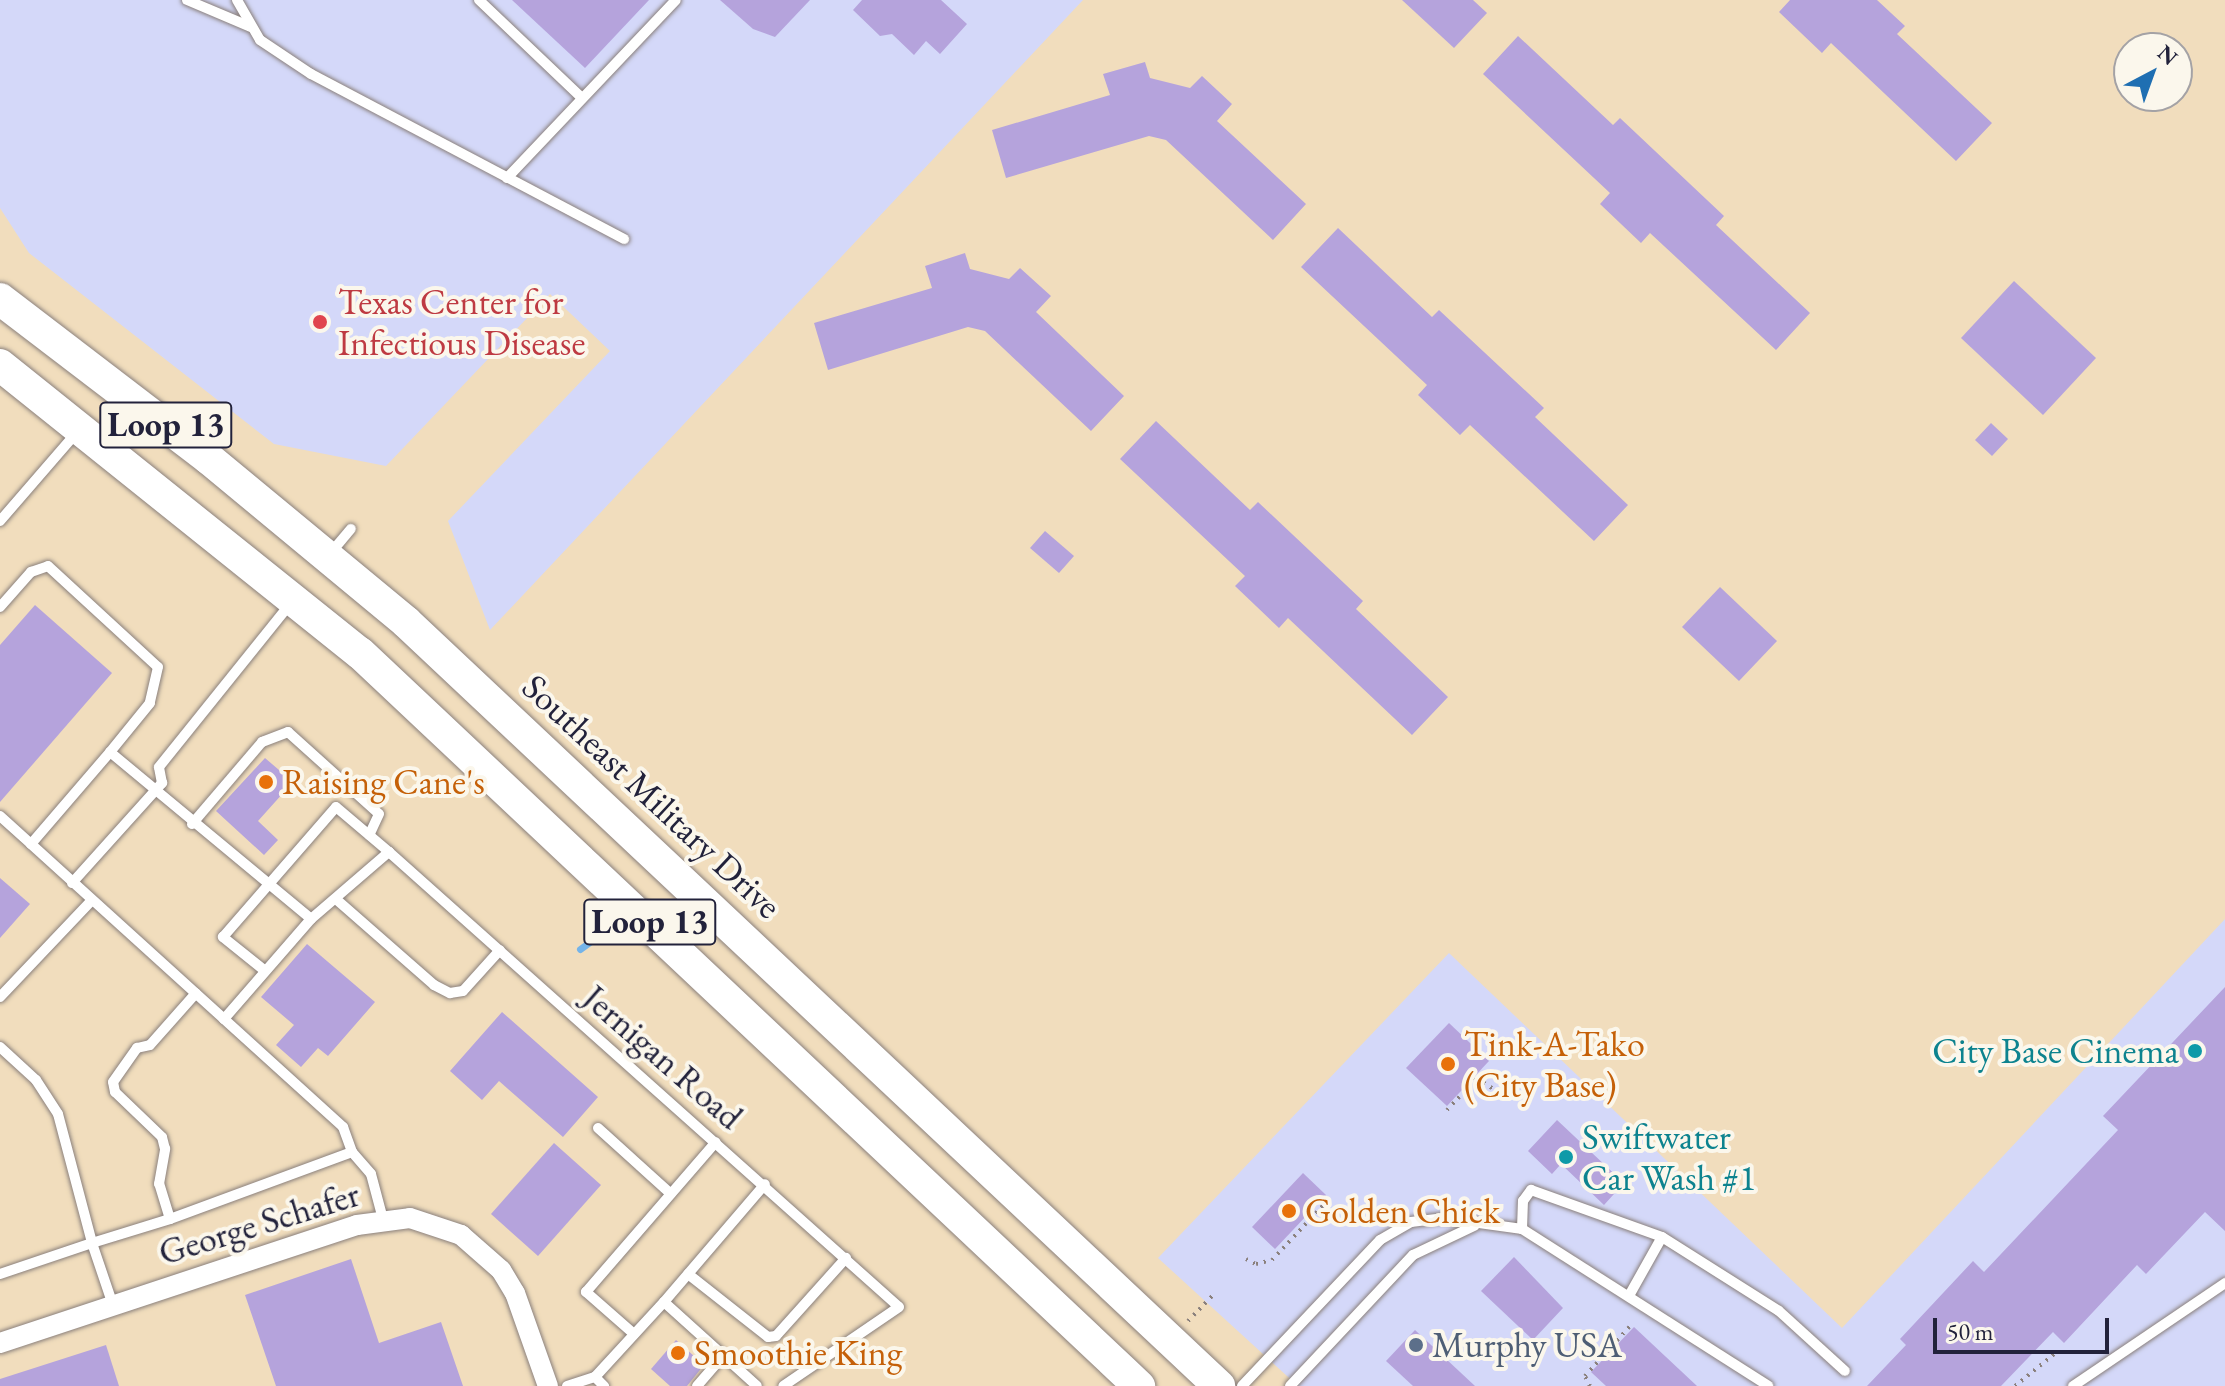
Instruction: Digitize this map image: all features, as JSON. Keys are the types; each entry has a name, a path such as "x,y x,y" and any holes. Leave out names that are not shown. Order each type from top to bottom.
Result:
{"main road":[{"name":"Southeast Military Drive","path":"0,299 134,399 328,558 544,747 1219,1386"},
{"name":"Loop 13","path":"0,365 295,598 534,812 1127,1380"},
{"path":"295,598 328,558"}],"street":[{"name":"George Schafer","path":"0,1343 383,1219 436,1224 483,1250 515,1293 548,1386"}],"lane":[{"path":"187,0 251,27"},
{"path":"237,0 260,40 311,74 624,239"},
{"path":"479,0 582,98"},
{"path":"507,178 676,0"},
{"path":"0,521 81,427"},
{"path":"328,558 351,529"},
{"path":"0,607 31,572 48,566 158,667 150,703 31,844"},
{"path":"72,883 158,787 159,767 295,598"},
{"path":"192,824 262,742 288,732 366,797 379,814 369,835"},
{"path":"110,752 158,787 192,824 311,919"},
{"name":"Jernigan Road","path":"269,883 336,807 765,1184 899,1307 783,1386"},
{"path":"0,816 343,1127 352,1152 371,1174 383,1219"},
{"path":"224,1019 311,919 337,900 389,852"},
{"path":"264,970 223,937 269,883"},
{"path":"337,900 434,985 450,993 463,991 500,950"},
{"path":"0,997 91,901"},
{"path":"170,1219 159,1184 165,1149 162,1137 115,1092 113,1082 137,1048 150,1045 196,993"},
{"path":"0,1047 36,1080 58,1114 92,1243 113,1305"},
{"path":"598,1128 671,1194"},
{"path":"634,1334 586,1292 716,1142"},
{"path":"0,1274 170,1219 352,1152"},
{"path":"567,1386 595,1377 765,1184"},
{"path":"1522,1229 1523,1201 1531,1190 1662,1237 1779,1311 1845,1371"},
{"path":"1242,1386 1380,1240 1411,1222 1443,1218 1474,1226 1522,1229 1630,1294 1768,1386"},
{"path":"1290,1386 1413,1255 1474,1226"},
{"path":"1630,1294 1662,1237"},
{"path":"688,1274 768,1337 776,1336 846,1258"},
{"path":"2073,1386 2225,1283"},
{"path":"664,1302 757,1386"},
{"path":"697,1386 723,1356"},
{"path":"595,1377 604,1386"}],"path":[{"path":"1447,1110 1480,1078 1496,1091"},
{"path":"1246,1259 1266,1263 1291,1242 1331,1197"},
{"path":"1188,1322 1214,1294"},
{"path":"1590,1386 1585,1376 1631,1325"},
{"path":"2015,1386 2058,1351"}],"shaded area":[{"name":"Texas Center for Infectious Disease","path":"0,0 1083,0 490,630 448,521 610,351 550,294 386,466 274,444 29,253 0,208"},
{"path":"2225,919 2225,1386 1298,1386 1158,1258 1449,953 1842,1328"}],"building":[{"path":"512,0 649,0 585,68"},
{"path":"720,0 810,0 775,37 753,29"},
{"path":"862,0 941,0 967,24 940,54 926,41 914,55 892,34 880,36 853,10"},
{"path":"1402,0 1473,0 1487,13 1454,48"},
{"path":"1790,0 1877,0 1905,26 1897,34 1992,123 1956,161 1831,43 1822,53 1779,12"},
{"path":"1518,36 1613,125 1620,118 1724,216 1716,225 1810,313 1776,350 1650,233 1641,243 1600,204 1610,193 1483,74"},
{"path":"1145,62 1150,78 1190,88 1202,76 1232,104 1217,121 1306,204 1273,240 1166,140 1149,136 1006,178 992,130 1110,95 1103,74"},
{"path":"1338,228 1432,317 1439,310 1544,408 1535,417 1628,505 1594,541 1470,425 1460,435 1418,395 1427,385 1301,267"},
{"path":"965,253 970,269 1009,279 1020,268 1051,296 1036,312 1124,396 1091,431 985,331 968,327 828,370 814,323 932,288 925,266"},
{"path":"2014,281 2096,358 2043,415 1961,338"},
{"path":"1156,421 1250,510 1258,502 1363,601 1356,609 1448,697 1412,735 1288,618 1279,628 1235,586 1245,576 1120,459"},
{"path":"1991,423 2008,439 1992,456 1975,440"},
{"path":"1045,531 1074,556 1059,573 1030,548"},
{"path":"1720,587 1777,641 1739,681 1682,627"},
{"path":"35,605 112,673 0,802 0,645"},
{"path":"265,758 293,782 258,821 278,840 264,855 216,811"},
{"path":"0,878 30,904 0,938"},
{"path":"307,944 375,1002 328,1056 318,1048 301,1067 276,1045 294,1025 261,997"},
{"path":"2225,987 2225,1231 2205,1212 2146,1274 2137,1265 2064,1343 2053,1332 2001,1386 1867,1386 1906,1345 1900,1339 1973,1261 1984,1272 2118,1130 2103,1116"},
{"path":"502,1012 598,1097 563,1137 499,1081 482,1100 450,1071"},
{"name":"Tink-A-Tako (City Base)","path":"1449,1023 1489,1061 1447,1106 1406,1068"},
{"name":"Swiftwater Car Wash #1","path":"1557,1120 1624,1183 1604,1205 1561,1164 1552,1174 1528,1151"},
{"path":"554,1143 601,1185 538,1256 491,1214"},
{"name":"Golden Chick","path":"1303,1173 1326,1195 1275,1249 1252,1227"},
{"path":"1514,1257 1563,1308 1533,1340 1481,1291"},
{"path":"351,1259 379,1343 441,1322 463,1386 276,1386 245,1295"},
{"path":"1634,1327 1697,1386 1606,1386 1591,1372"},
{"name":"Murphy USA","path":"1415,1330 1475,1386 1413,1386 1386,1361"},
{"name":"Smoothie King","path":"676,1340 704,1365 687,1386 670,1386 651,1369"},
{"path":"106,1345 119,1386 0,1386 0,1379"}],"waterway":[{"path":"580,949 605,931"}],"place":[{"name":"Texas Center for Infectious Disease","path":"320,322"},
{"name":"Raising Cane's","path":"266,782"},
{"name":"City Base Cinema","path":"2195,1051"},
{"name":"Tink-A-Tako (City Base)","path":"1448,1064"},
{"name":"Swiftwater Car Wash #1","path":"1566,1157"},
{"name":"Golden Chick","path":"1289,1211"},
{"name":"Murphy USA","path":"1416,1345"},
{"name":"Smoothie King","path":"678,1353"}]}
